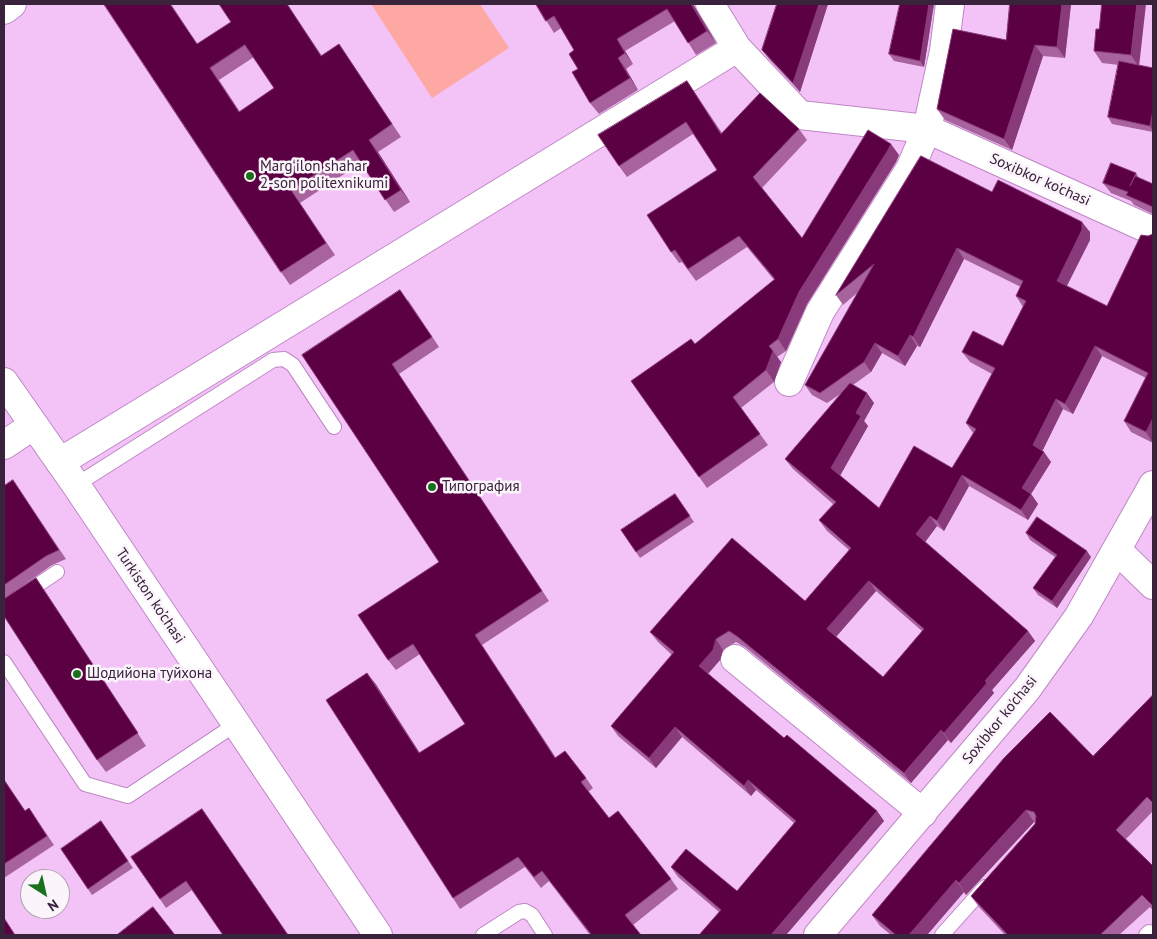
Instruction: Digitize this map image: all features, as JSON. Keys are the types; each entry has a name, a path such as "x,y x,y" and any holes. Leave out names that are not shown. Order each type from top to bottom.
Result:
{"street":[{"path":"4,10 12,4"},
{"name":"Soxibkor ko'chasi","path":"710,4 737,48 800,115 927,129 1153,231"},
{"path":"789,382 820,312 910,169 927,129 944,51 950,4"},
{"path":"60,462 737,48"},
{"name":"Turkiston ko’chasi","path":"4,382 76,485 378,935"},
{"path":"4,445 34,425"},
{"name":"Soxibkor ko'chasi","path":"818,935 1027,689 1079,616 1153,485"},
{"path":"1118,550 1153,585"},
{"path":"735,659 923,813"}],"lane":[{"path":"76,485 273,360 284,359 293,364 334,427"},
{"path":"4,608 57,572"},
{"path":"4,662 85,784 128,796 236,724"},
{"path":"942,935 992,879"},
{"path":"483,935 518,912 526,911 532,915 545,935"}],"shaded area":[{"path":"371,4 480,4 509,48 432,98"}],"building":[{"path":"104,4 170,4 197,44 231,22 219,4 287,4 321,56 339,44 392,124 369,140 401,190 385,200 353,150 291,190 326,243 281,272","holes":["245,45 274,88 239,112 210,68"]},
{"path":"536,4 691,4 707,31 688,43 667,9 617,39 625,53 618,58 630,78 590,103 572,72 578,69 569,54 574,50 554,16 546,21"},
{"path":"777,4 819,4 793,83 762,50"},
{"path":"900,4 929,4 920,61 889,54"},
{"path":"1010,4 1062,4 1057,47 1035,45 1004,139 937,109 953,29 1006,40"},
{"path":"1102,4 1137,4 1131,55 1094,51 1096,29 1099,29"},
{"path":"1119,61 1153,68 1153,110 1150,126 1108,117"},
{"path":"687,81 721,134 760,93 799,129 753,177 802,238 868,130 891,144 799,292 778,339 769,346 773,351 766,370 733,397 760,434 699,477 631,381 691,339 695,344 775,279 739,236 688,269 675,250 671,252 647,215 717,170 686,122 619,166 598,135"},
{"path":"921,156 992,192 998,180 1082,222 1082,230 1057,281 1107,306 1141,235 1148,236 1153,234 1153,418 1146,432 1124,421 1148,373 1095,346 1065,404 1056,399 1033,445 1044,452 1022,488 1031,494 1021,510 962,475 937,521 930,516 916,534 1028,631 944,733 941,730 904,773 738,637 729,631 716,639 713,650 699,666 784,738 787,735 877,811 771,935 699,935 721,910 671,867 686,849 737,891 796,821 748,780 744,786 675,727 649,758 611,726 674,652 650,632 732,538 805,601 851,548 819,520 836,502 785,459 850,383 867,393 856,413 861,416 831,468 879,508 914,446 952,468 976,429 966,423 995,368 962,352 973,331 1003,346 1026,301 1016,296 1023,281 957,248 913,337 910,335 898,356 875,343 864,362 820,393 805,385 874,264 836,295","holes":["869,581 924,629 883,677 827,629"]},
{"path":"1111,163 1136,173 1130,186 1135,176 1153,184 1153,207 1126,195 1128,192 1103,183"},
{"path":"400,290 432,337 392,364 542,591 475,635 555,758 565,751 586,778 581,782 609,818 618,811 671,879 625,915 641,935 590,935 542,871 534,877 518,857 453,898 326,700 367,673 419,753 465,724 413,644 388,660 358,615 439,562 302,355"},
{"path":"13,480 59,550 46,556 4,585 4,486"},
{"path":"675,494 690,516 636,552 621,530"},
{"path":"1037,517 1087,551 1052,601 1033,588 1057,555 1026,533"},
{"path":"36,578 138,733 97,760 4,616 4,599"},
{"path":"1153,695 1153,803 1147,797 1116,830 1153,866 1153,906 1142,895 1100,935 1008,935 971,896 1035,824 1036,816 1034,812 1026,810 959,883 956,880 909,935 896,935 872,915 1004,758 1050,712 1093,756"},
{"path":"4,780 25,811 29,808 47,836 4,864"},
{"path":"202,809 288,935 223,935 186,881 160,899 131,857"},
{"path":"101,821 128,861 88,889 61,849"},
{"path":"153,907 175,935 117,935"},
{"path":"4,918 15,935 4,935"}],"place":[{"name":"Margʻilon shahar 2-son politexnikumi","path":"250,176"},
{"name":"Типография","path":"432,487"},
{"name":"Шодийона туйхона","path":"77,674"}]}
